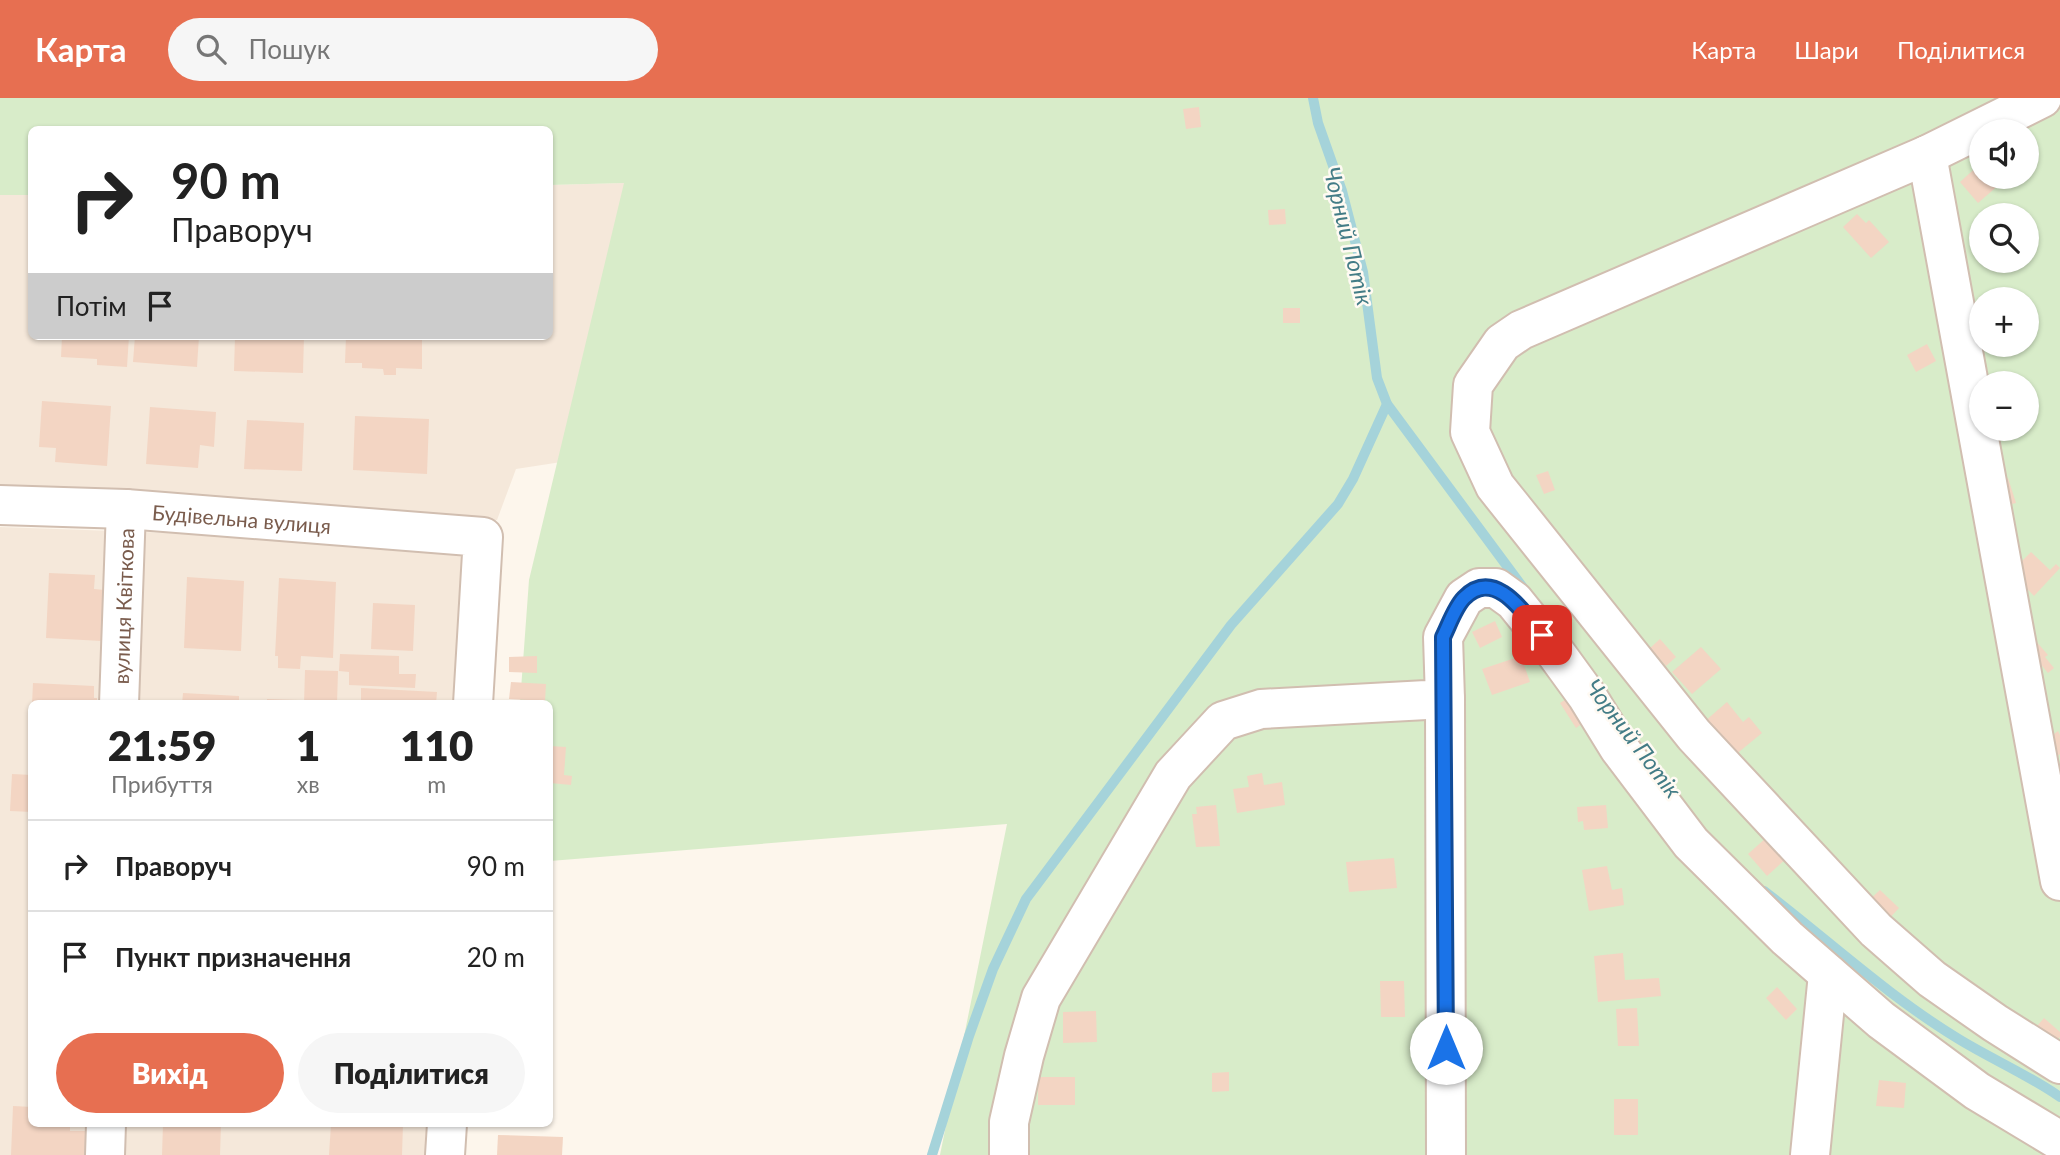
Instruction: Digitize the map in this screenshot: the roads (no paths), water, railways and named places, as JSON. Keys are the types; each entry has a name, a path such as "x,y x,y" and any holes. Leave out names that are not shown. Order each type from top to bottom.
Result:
{"street":[{"path":"2042,98 1927,155 1521,330 1502,343 1473,385 1470,432 1495,486 1694,735 1876,930 1932,979 1995,1023 2060,1063"},
{"path":"1927,155 2060,881"},
{"name":"Будівельна вулиця","path":"0,505 126,509 483,537 472,700"},
{"name":"вулиця Квіткова","path":"120,700 126,509"},
{"path":"1446,1155 1443,637 1464,598 1479,588 1496,588 1514,601 1555,652 1587,696 1619,748 1691,843 1787,939 1881,1020 1977,1091 2060,1141"},
{"path":"1009,1155 1009,1122 1041,998 1173,775 1223,721 1261,709 1445,699"},
{"path":"1810,1155 1828,974"},
{"path":"105,1155 106,1127"},
{"path":"446,1155 447,1127"}],"waterway":[{"name":"Чорний Потік","path":"1313,98 1318,123 1342,191 1363,272 1377,378 1387,404 1524,589"},
{"path":"932,1155 993,969 1026,899 1231,625 1338,504 1353,479 1387,404"},
{"name":"Чорний Потік","path":"1764,891 1882,986 1932,1022 2060,1097"}]}
